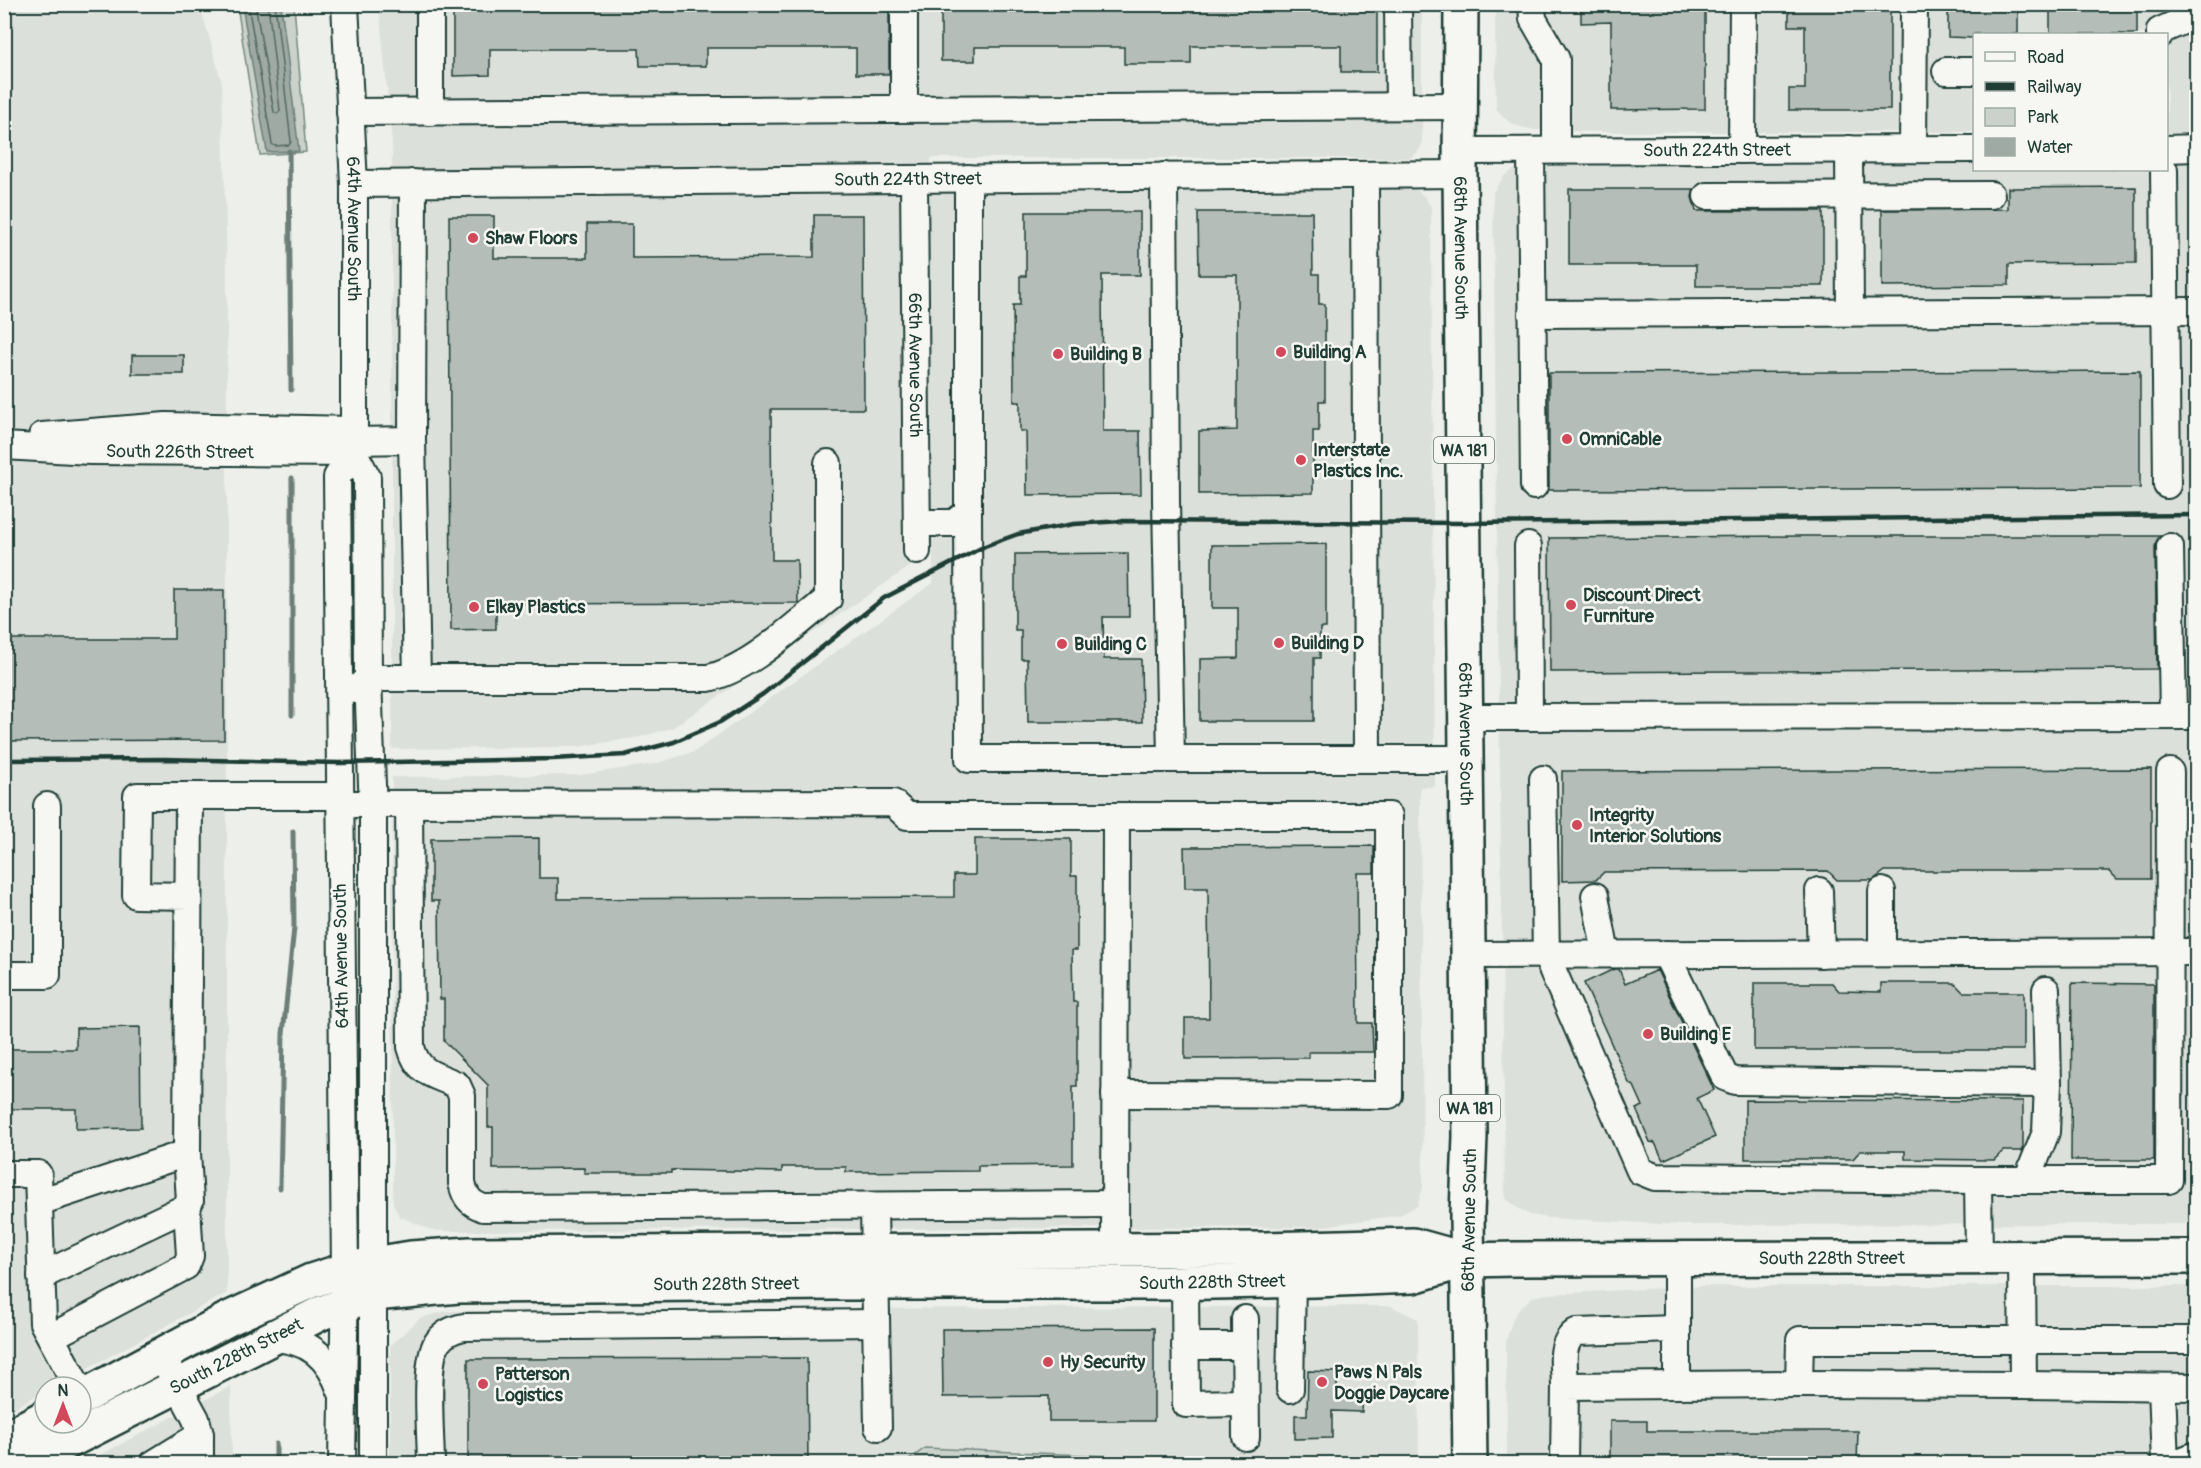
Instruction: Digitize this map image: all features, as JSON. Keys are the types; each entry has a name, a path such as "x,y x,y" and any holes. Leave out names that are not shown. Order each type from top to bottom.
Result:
{"main road":[{"name":"68th Avenue South","path":"1461,4 1469,955 1470,1136 1467,1260 1470,1464"},
{"name":"South 228th Street","path":"93,1387 161,1355 228,1318 311,1281 458,1286 875,1268 1115,1250 1413,1245 1467,1260 2196,1257"},
{"name":"South 228th Street","path":"875,1268 1185,1283 1413,1276 1467,1260"},
{"name":"South 228th Street","path":"24,1464 272,1338 359,1283"},
{"path":"4,1439 33,1423"}],"street":[{"name":"64th Avenue South","path":"342,1464 342,1392 359,1283 373,804 368,678 367,477 353,441 354,184 345,4"},
{"path":"430,4 430,112"},
{"path":"904,4 904,109"},
{"path":"1398,4 1399,106"},
{"path":"1532,4 1533,19 1556,59 1557,150"},
{"path":"1742,150 1743,4"},
{"path":"1913,149 1914,4"},
{"path":"2160,33 2196,15"},
{"path":"1946,71 1973,71"},
{"path":"350,112 1461,106"},
{"path":"2168,148 2196,148"},
{"name":"South 224th Street","path":"354,184 1365,175 1531,151 1973,149"},
{"path":"1849,150 1850,312"},
{"path":"1531,151 1534,486"},
{"path":"2164,171 2167,486"},
{"path":"1365,175 1367,759"},
{"path":"1164,177 1166,501 1171,759"},
{"path":"968,178 969,759 1467,759"},
{"name":"66th Avenue South","path":"914,179 917,551"},
{"path":"413,183 412,440 417,678"},
{"path":"1707,196 1991,195"},
{"path":"1532,314 2196,311"},
{"name":"South 226th Street","path":"4,438 166,426 353,441"},
{"path":"353,441 412,440"},
{"name":"64th Avenue South","path":"353,441 338,477 340,800 359,1283 373,1464"},
{"name":"South 226th Street","path":"4,446 90,452 353,441"},
{"path":"339,729 346,706 356,690 368,678 708,678 725,675 745,663 828,599 828,463"},
{"path":"917,523 954,523 968,513"},
{"path":"1528,546 1529,717"},
{"path":"1467,717 2185,716 2170,548"},
{"path":"1543,779 1546,955 1640,1171 1655,1176 2169,1180 2170,772"},
{"path":"188,896 136,896 137,796 340,800 373,804 892,803 907,816 1389,816 1389,1095 1115,1094"},
{"path":"51,1337 186,1266 190,1256 187,1207 190,1201 188,1153 189,796"},
{"path":"409,804 411,1047 418,1066 457,1085 462,1096 462,1183 464,1194 471,1203 483,1208 1115,1204"},
{"path":"4,975 47,975 47,806"},
{"path":"1115,1250 1116,816"},
{"path":"1819,891 1821,954"},
{"path":"1881,891 1882,953"},
{"path":"1595,896 1606,954"},
{"path":"1469,955 2196,952"},
{"path":"1666,954 1725,1077 1735,1081 2048,1084"},
{"path":"2027,1180 2046,1132 2048,1084 2046,990"},
{"path":"39,1202 188,1153"},
{"path":"4,1174 38,1174 43,1323 71,1375"},
{"path":"1978,1180 1979,1258"},
{"path":"874,1206 878,1427"},
{"path":"41,1276 187,1207"},
{"path":"2022,1258 2023,1385"},
{"path":"1677,1259 1677,1384"},
{"path":"1290,1389 1292,1281"},
{"path":"1185,1283 1186,1404 1245,1403"},
{"path":"1245,1318 1246,1437"},
{"path":"431,1464 430,1361 437,1343 452,1329 487,1326 876,1323"},
{"path":"1564,1464 1564,1347 1570,1336 1576,1332 1677,1329"},
{"path":"272,1338 287,1338 312,1349 323,1358 336,1376 342,1392"},
{"path":"1799,1384 1800,1340 2196,1340"},
{"path":"1185,1346 1245,1346"},
{"path":"161,1355 196,1419 200,1436 200,1464"},
{"path":"1565,1386 1799,1384 2196,1387"},
{"path":"2162,1387 2165,1464"},
{"path":"93,1412 101,1425"},
{"path":"153,1464 200,1436"},
{"path":"2173,1464 2196,1455"}],"shaded area":[{"path":"5,5 200,5 222,83 227,268 227,1293 75,1375 33,1375 33,1398 5,1413"},
{"path":"379,5 1422,5 1422,145 1418,152 1410,158 931,158 930,188 1392,185 1413,187 1424,196 1431,207 1435,787 1420,787 1423,1188 1417,1206 1400,1215 1318,1227 445,1231 431,1230 399,1216 393,1204 392,777 580,775 654,764 694,752 933,583 933,551 672,728 640,737 577,747 392,749 392,143"},
{"path":"1495,5 2196,5 2196,133 2168,133 2168,33 1973,33 1973,132 1536,130 1509,122 1496,109"},
{"path":"1546,157 1973,158 1973,171 2168,171 2168,158 2196,158 2196,1215 2184,1224 1681,1225 1548,1218 1530,1215 1505,1198 1493,192 1504,176 1515,169"},
{"path":"1703,1286 2196,1286 2196,1463 1507,1463 1506,1341 1513,1318 1532,1297 1547,1294"},
{"path":"1391,1306 1418,1319 1419,1463 1267,1463 926,1448 905,1464 390,1464 390,1346 420,1318 448,1311"},
{"path":"231,1386 232,1463 85,1463"}],"green space":[{"path":"237,5 294,5 306,152 260,155"},
{"path":"925,1448 1267,1463 905,1463"}],"water":[{"path":"242,5 281,5 299,151 267,152"}],"building":[{"path":"453,4 889,4 889,74 856,74 856,48 706,48 706,66 640,66 639,49 490,49 490,75 453,76"},
{"path":"941,4 1377,4 1377,72 1341,72 1341,46 1191,46 1191,64 1124,64 1124,47 975,47 975,61 941,61"},
{"path":"1581,4 1705,4 1705,109 1611,110 1611,22 1581,23"},
{"path":"1789,4 1890,4 1890,110 1789,110 1789,89 1805,89 1805,26 1789,26"},
{"path":"1948,4 2018,4 2018,33 1973,33 1973,38 1948,37"},
{"path":"2050,4 2137,4 2137,33 2050,33"},
{"path":"2136,187 2136,263 2009,264 2009,285 1882,286 1882,210 2008,209 2008,188"},
{"path":"1569,189 1694,189 1692,197 1696,211 1823,211 1823,286 1696,286 1696,265 1569,265"},
{"name":"Building B","path":"1026,212 1140,212 1140,275 1102,275 1103,431 1140,431 1141,494 1027,495 1026,431 1020,431 1020,402 1014,402 1013,305 1020,305 1020,276 1026,276"},
{"name":"Building A","path":"1198,212 1312,212 1313,274 1319,274 1319,304 1325,304 1325,401 1319,401 1319,431 1313,431 1313,493 1199,494 1199,431 1237,430 1237,275 1199,275"},
{"path":"814,215 863,215 864,409 771,409 772,560 797,560 798,603 496,604 496,629 451,630 449,216 494,216 494,258 587,258 587,224 632,224 632,258 814,257"},
{"path":"132,355 184,355 184,374 132,374"},
{"path":"2140,371 2140,488 1549,490 1549,373"},
{"path":"2161,536 2155,547 2157,669 1550,672 1549,538"},
{"name":"Building D","path":"1326,544 1326,628 1320,628 1320,658 1314,658 1314,721 1200,721 1200,659 1238,658 1238,608 1212,608 1212,545"},
{"name":"Building C","path":"1128,553 1129,617 1103,617 1104,659 1141,659 1142,722 1028,722 1027,659 1021,659 1021,630 1015,630 1015,554"},
{"path":"174,590 224,590 224,740 4,741 4,639 174,639"},
{"path":"2151,769 2151,879 2117,879 2109,871 1885,871 1873,880 1837,880 1828,871 1604,872 1596,880 1562,881 1562,771"},
{"path":"539,838 539,878 558,878 558,899 954,897 954,875 975,875 975,839 1071,839 1071,876 1077,876 1077,950 1072,950 1073,1002 1077,1002 1077,1086 1073,1086 1073,1165 978,1166 978,1171 846,1172 846,1167 782,1167 782,1172 671,1170 671,1173 584,1173 584,1168 493,1169 493,1127 488,1127 488,1085 444,1041 444,999 440,999 439,901 431,901 431,839"},
{"path":"1374,846 1374,873 1357,873 1358,1023 1372,1023 1373,1052 1309,1052 1309,1058 1185,1059 1185,1018 1209,1018 1208,888 1185,888 1184,847"},
{"name":"Building E","path":"1614,969 1619,969 1625,984 1657,970 1714,1090 1697,1098 1715,1137 1663,1160 1655,1143 1650,1142 1636,1109 1643,1106 1634,1086 1629,1083 1584,983"},
{"path":"1754,983 1832,983 1839,991 1881,992 1881,983 1954,983 1963,992 2024,992 2024,1050 1754,1050"},
{"path":"2072,983 2154,984 2154,1160 2071,1160"},
{"path":"140,1027 141,1128 76,1129 76,1109 4,1109 4,1049 76,1049 76,1028"},
{"path":"1745,1100 2023,1101 2023,1149 2022,1151 2003,1151 1994,1160 1905,1159 1905,1151 1860,1151 1853,1159 1745,1159"},
{"name":"Hy Security","path":"1154,1328 1154,1421 1049,1421 1049,1396 943,1397 942,1329"},
{"path":"807,1358 808,1464 468,1464 468,1359"},
{"name":"Paws N Pals Doggie Daycare","path":"1308,1371 1337,1372 1337,1392 1363,1392 1362,1412 1332,1411 1332,1438 1295,1439 1295,1415 1307,1415"},
{"path":"1610,1421 1647,1421 1647,1431 1858,1431 1857,1464 1620,1464 1620,1458 1610,1458"}],"waterway":[{"path":"289,151 291,390"},
{"path":"292,478 292,715"},
{"path":"280,1188 283,1034 294,928 293,831"},
{"path":"276,1444 276,1464"}],"railway":[{"path":"4,760 165,759 339,763 553,759 625,755 674,742 720,722 763,694 884,598 985,546 1018,534 1074,524 1122,521 1465,523 2196,515"}],"place":[{"name":"Shaw Floors","path":"473,238"},
{"name":"Building A","path":"1281,352"},
{"name":"Building B","path":"1058,354"},
{"name":"OmniCable","path":"1567,439"},
{"name":"Interstate Plastics Inc.","path":"1301,460"},
{"name":"Discount Direct Furniture","path":"1571,605"},
{"name":"Elkay Plastics","path":"474,607"},
{"name":"Building D","path":"1279,643"},
{"name":"Building C","path":"1062,644"},
{"name":"Integrity Interior Solutions","path":"1577,825"},
{"name":"Building E","path":"1648,1034"},
{"name":"Hy Security","path":"1048,1362"},
{"name":"Paws N Pals Doggie Daycare","path":"1322,1382"},
{"name":"Patterson Logistics","path":"483,1384"}]}
